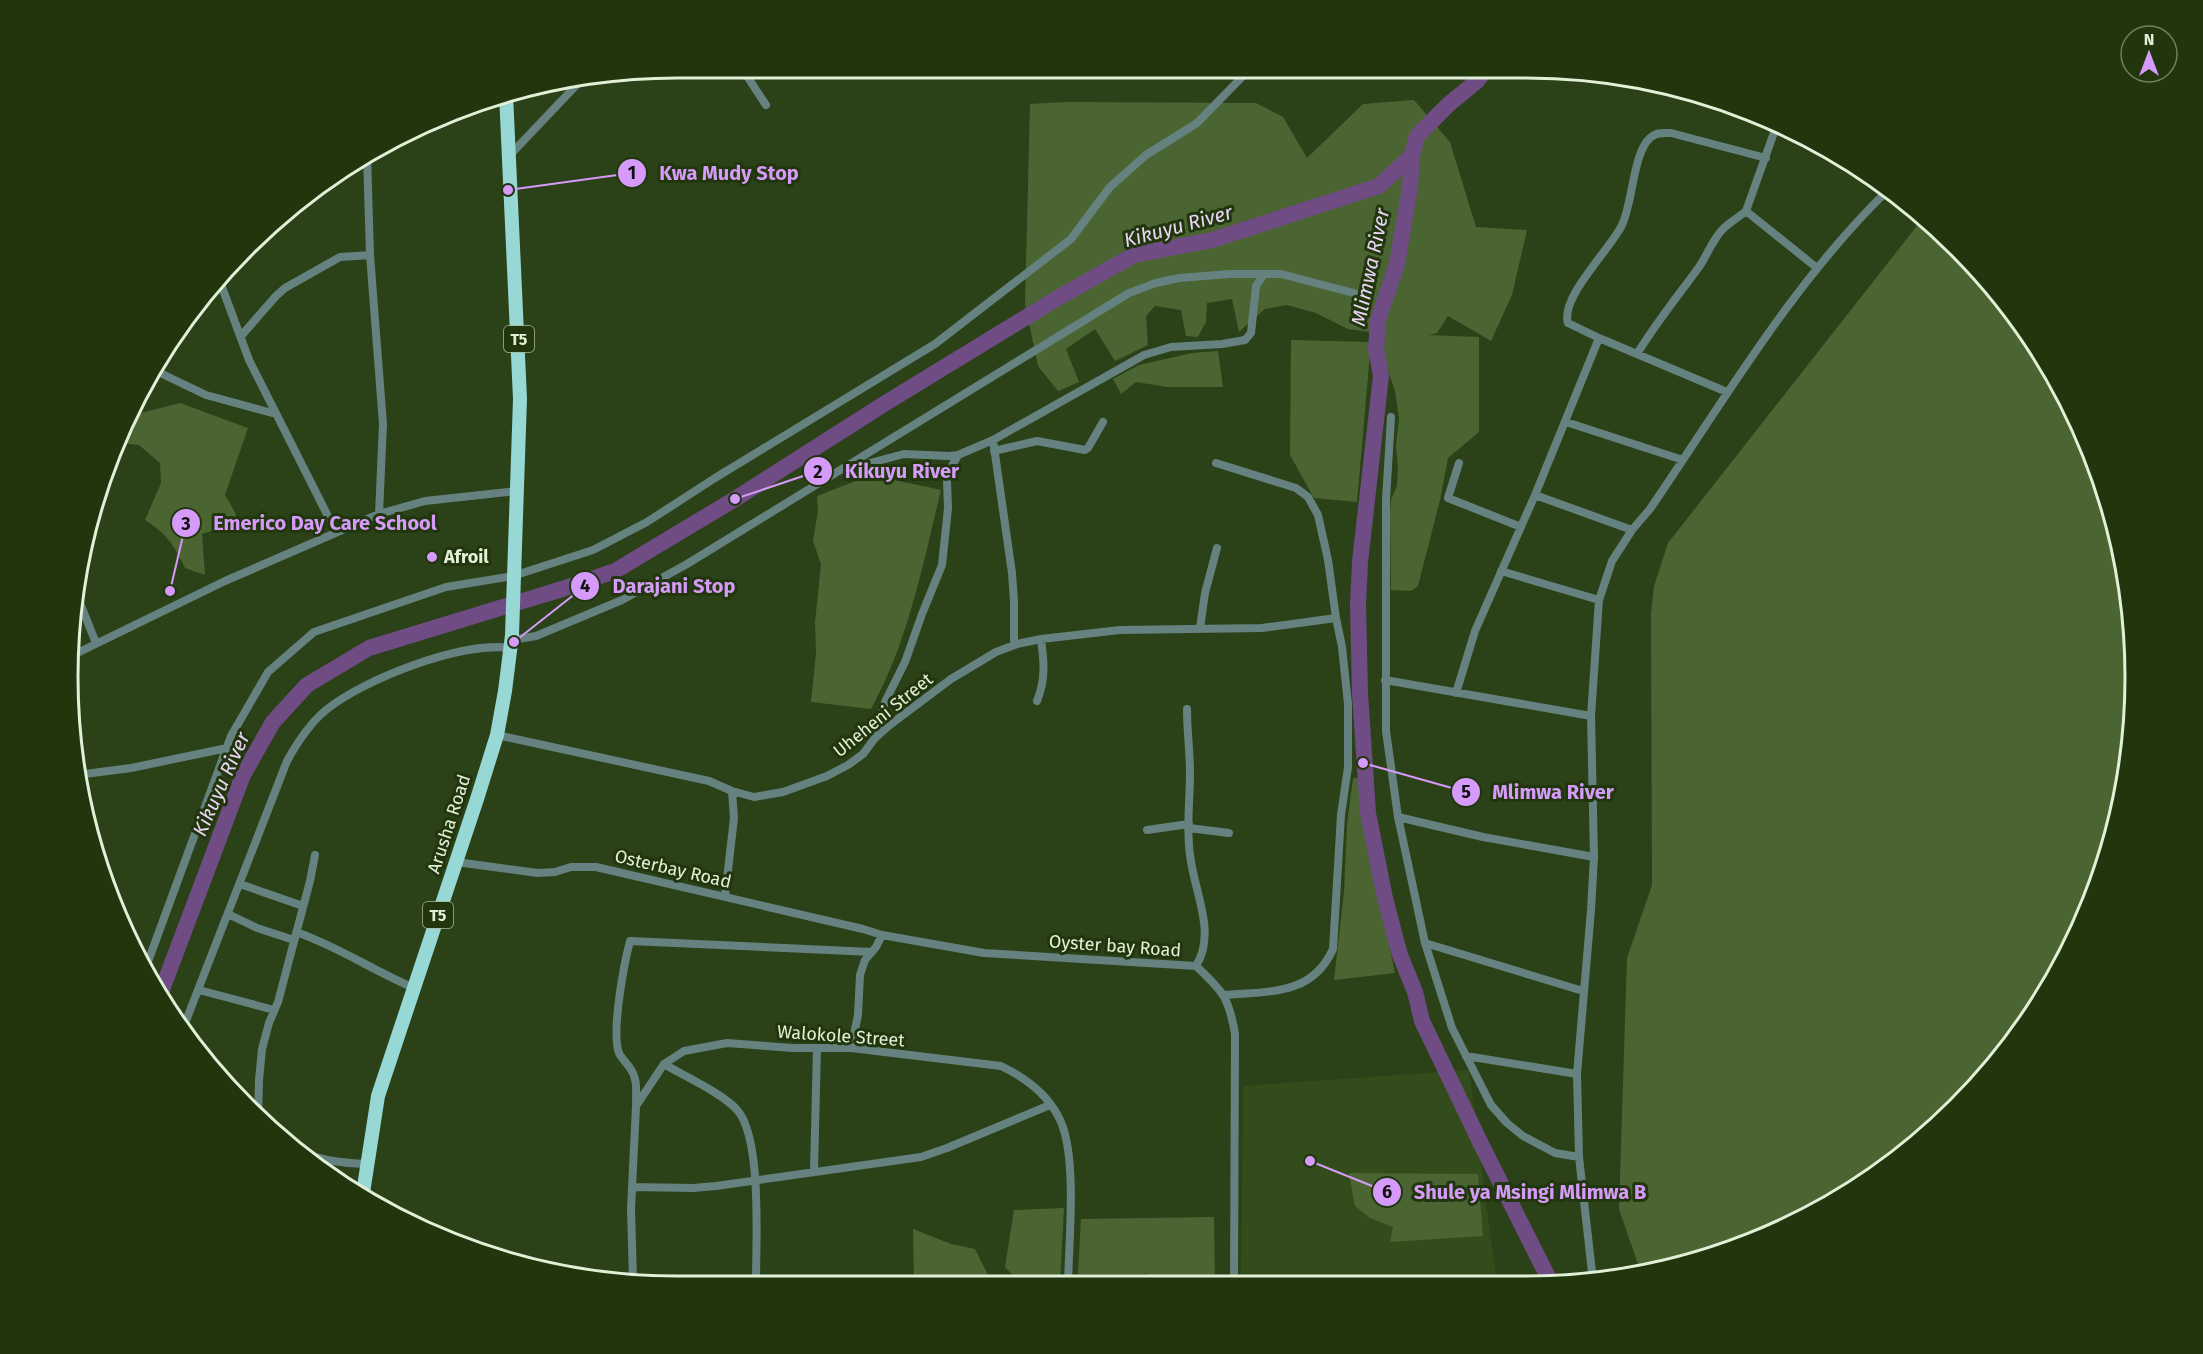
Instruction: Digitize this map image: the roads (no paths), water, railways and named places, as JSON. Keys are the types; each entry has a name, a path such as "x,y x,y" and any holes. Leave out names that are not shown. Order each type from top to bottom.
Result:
{"highway":[{"name":"T5","path":"507,103 519,365 511,641"},
{"name":"Arusha Road","path":"364,1188 378,1096 497,735 511,641"}],"street":[{"path":"748,78 766,105"},
{"path":"149,959 231,736 268,672 314,632 446,587 513,580 593,550 647,522 935,344 1071,239 1110,187 1146,155 1197,123 1241,78"},
{"path":"510,155 574,87"},
{"path":"1728,392 1568,323 1566,311 1582,282 1621,228 1631,198 1640,153 1651,136 1671,133 1766,158"},
{"path":"1637,354 1658,320 1701,263 1717,236 1746,211 1774,133"},
{"path":"367,164 370,255 383,424 379,514"},
{"path":"1592,1272 1579,1157 1577,1074 1591,910 1593,857 1591,716 1599,600 1612,561 1632,530 1650,509 1790,301 1856,221 1882,196"},
{"path":"1746,211 1817,268"},
{"path":"241,336 285,288 340,257 370,255"},
{"path":"187,1021 287,761 324,711 350,693 457,651 536,636 622,600 731,538 1129,293 1155,283 1179,278 1230,274 1281,274 1369,297"},
{"path":"840,471 903,454 958,455 993,440 1144,356 1171,347 1222,344 1245,340 1251,333 1255,289 1264,274"},
{"path":"222,288 249,360 336,532"},
{"path":"1456,693 1474,632 1535,495 1599,338"},
{"path":"161,373 206,394 276,414"},
{"path":"1391,417 1386,500 1386,731 1398,817 1425,943 1452,1028 1491,1105 1523,1136 1555,1153 1579,1157"},
{"path":"994,451 1036,441 1085,450 1103,422"},
{"path":"1566,422 1683,460"},
{"path":"993,440 1012,573 1014,645"},
{"path":"875,738 885,702 905,662 942,565 948,508 947,481 949,471 958,455"},
{"path":"1215,463 1282,482 1308,496 1318,515 1326,549 1347,693 1348,757 1341,815 1333,949 1326,965 1311,979 1296,986 1224,995"},
{"path":"1459,463 1448,498 1521,527"},
{"path":"79,652 225,581 379,514 425,501 517,491"},
{"path":"1535,495 1632,530"},
{"path":"1200,628 1205,593 1217,548"},
{"path":"1501,571 1599,600"},
{"path":"82,608 96,643"},
{"name":"Uheheni Street","path":"497,735 709,781 754,797 783,792 827,776 848,765 863,754 875,738 891,724 951,679 996,652 1014,645 1041,639 1120,630 1262,628 1336,618"},
{"path":"1037,701 1045,674 1041,639"},
{"path":"1385,680 1591,716"},
{"path":"1187,709 1190,771 1189,855 1203,915 1205,944 1203,955 1196,966"},
{"path":"86,774 131,768 226,748"},
{"path":"725,896 734,818 732,791"},
{"path":"1398,817 1483,837 1593,857"},
{"path":"1147,830 1189,826 1229,833"},
{"path":"258,1105 262,1049 295,936 315,855"},
{"name":"Osterbay Road","path":"456,862 538,873 555,872 571,867 596,867 882,935"},
{"path":"240,884 303,906"},
{"path":"228,914 257,928 318,939 414,988"},
{"path":"851,1048 858,1015 860,975 865,960 882,935"},
{"name":"Oyster bay Road","path":"882,935 984,953 1196,966 1224,995 1231,1009 1235,1034 1234,1276"},
{"path":"633,1274 632,1187 636,1078 619,1054 616,1035 623,966 630,941 872,952"},
{"path":"1425,943 1583,992"},
{"path":"199,990 274,1010"},
{"name":"Walokole Street","path":"636,1106 664,1065 684,1051 727,1043 851,1048 1001,1066 1031,1084 1050,1105 1061,1122 1070,1176 1068,1276"},
{"path":"814,1171 817,1048"},
{"path":"1466,1056 1577,1074"},
{"path":"664,1065 710,1090 738,1110 749,1134 756,1181 756,1276"},
{"path":"632,1187 693,1188 921,1157 1050,1105"},
{"path":"324,1160 367,1164"}],"waterway":[{"name":"Kikuyu River","path":"164,985 243,775 273,722 307,685 369,648 615,571 1061,296 1134,255 1212,240 1379,186 1412,155 1417,136 1479,78"},
{"name":"Mlimwa River","path":"1412,155 1410,187 1397,264 1378,320 1376,349 1381,376 1360,562 1358,604 1360,693 1368,813 1385,898 1400,955 1415,992 1422,1021 1547,1275"}],"place":[{"name":"Kwa Mudy Stop","path":"508,190"},
{"name":"Kikuyu River","path":"735,499"},
{"name":"Afroil","path":"432,557"},
{"name":"Emerico Day Care School","path":"170,591"},
{"name":"Darajani Stop","path":"514,642"},
{"name":"Mlimwa River","path":"1363,763"},
{"name":"Shule ya Msingi Mlimwa B","path":"1310,1161"}]}
